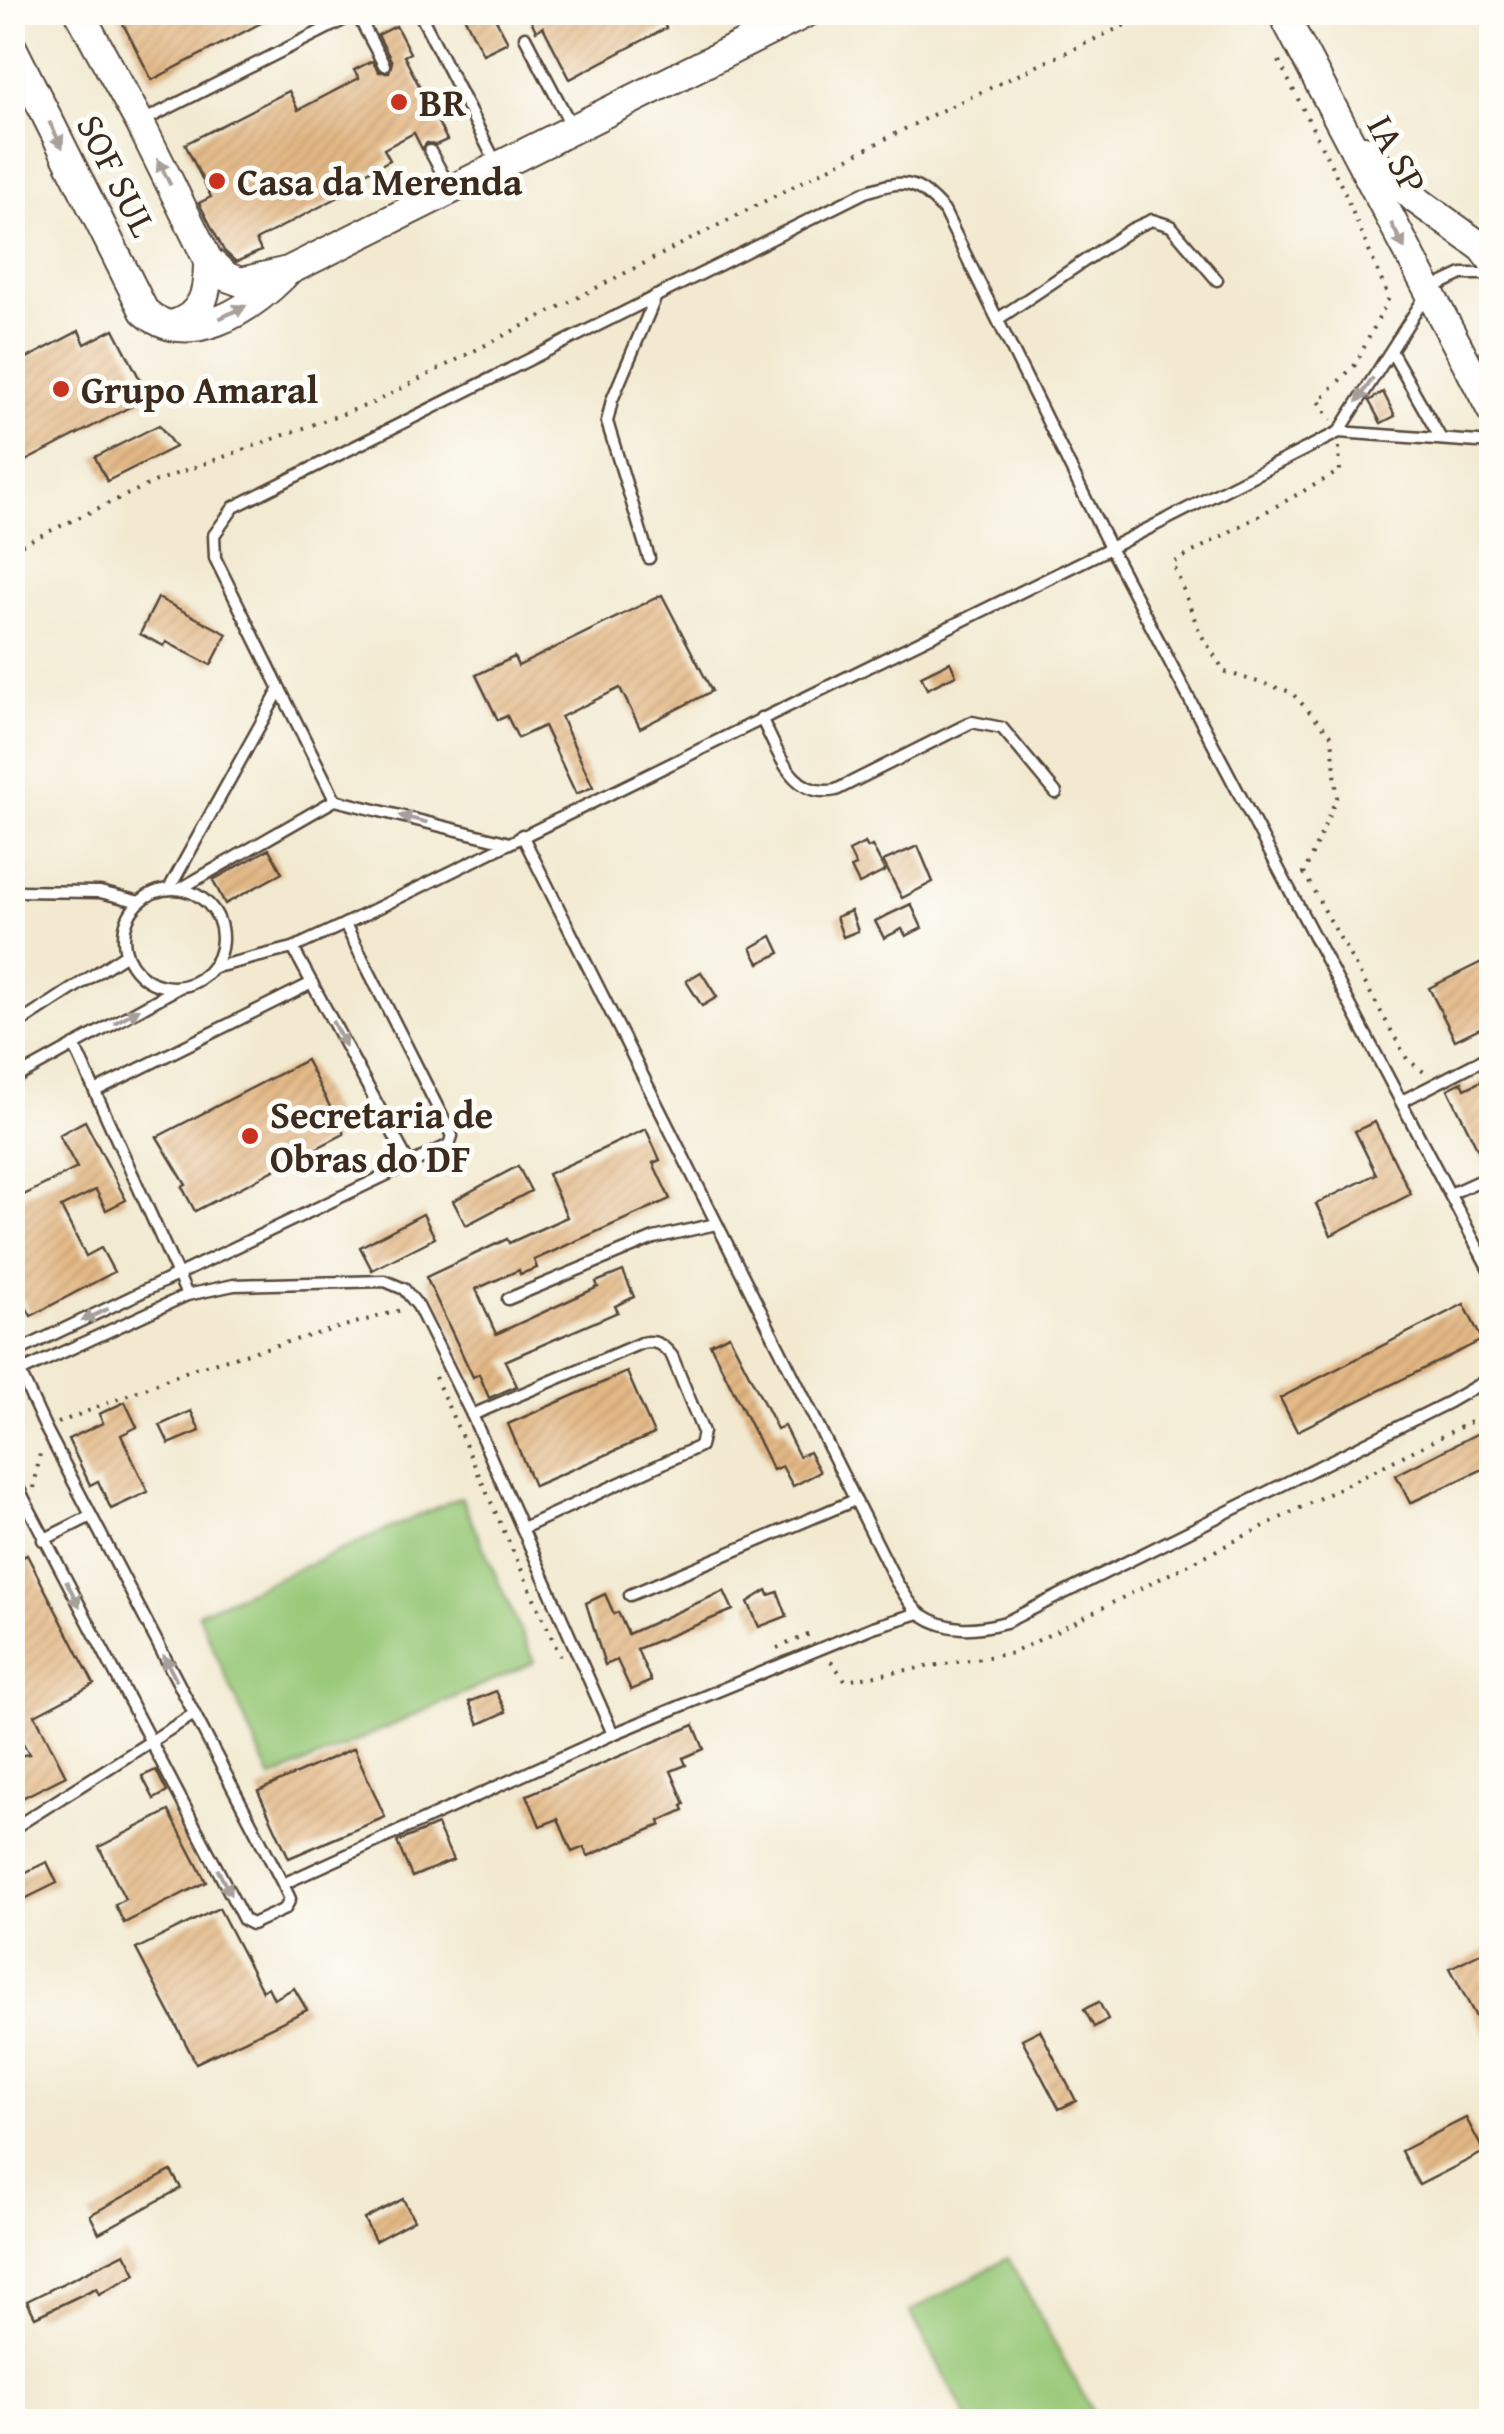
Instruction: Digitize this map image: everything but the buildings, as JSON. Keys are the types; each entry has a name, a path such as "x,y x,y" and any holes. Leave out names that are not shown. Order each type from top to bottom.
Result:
{"street":[{"name":"SOF SUL","path":"79,12 208,260"},
{"path":"208,260 241,282 288,271 574,130 756,24 808,12"},
{"path":"1282,12 1337,118"},
{"name":"SOF SUL","path":"12,47 144,311 168,326"},
{"name":"IA SP","path":"1337,118 1389,177 1484,248 1492,260"},
{"name":"IA SP","path":"1337,118 1492,411"},
{"path":"168,326 199,310 208,284 208,260"},
{"path":"168,326 185,330 226,316 255,302 288,271"}],"lane":[{"path":"419,12 499,168"},
{"path":"140,123 358,13 384,66"},
{"path":"525,37 574,130"},
{"path":"430,151 452,191"},
{"path":"334,800 216,558 214,535 234,507 864,192 892,183 912,184 928,192 944,211 1110,548 1492,1275"},
{"path":"998,320 1132,229 1152,220 1171,226 1217,280"},
{"path":"1339,432 1430,290 1462,274 1492,274"},
{"path":"650,558 608,422 612,400 656,296"},
{"path":"1390,351 1441,439"},
{"path":"212,968 293,948 345,924 1339,432 1492,444"},
{"path":"174,889 280,689"},
{"path":"762,718 784,762 805,789 818,794 836,790 972,722 1002,728 1056,793"},
{"path":"12,890 100,892 140,902 174,889 334,800 507,842"},
{"path":"522,836 855,1500 897,1582 919,1613 949,1626 974,1630 1006,1622 1432,1411 1492,1377"},
{"path":"12,1080 198,980 212,968 219,955 220,926 206,901 174,889"},
{"path":"140,902 125,926 126,954 134,969 148,980 164,987 181,986"},
{"path":"12,1476 244,1920 252,1924 289,1905 283,1884 16,1372 12,1355 449,1145 452,1136 345,924"},
{"path":"293,948 410,1165"},
{"path":"12,1028 126,954"},
{"path":"95,1092 312,983"},
{"path":"74,1045 187,1296"},
{"path":"1402,1100 1492,1055"},
{"path":"1450,1194 1492,1175"},
{"path":"508,1299 654,1238 716,1224"},
{"path":"16,1372 187,1296 234,1286 385,1281 404,1289 418,1306 472,1416 613,1734"},
{"path":"472,1416 641,1342 654,1341 672,1356 703,1432 700,1446 523,1528"},
{"path":"630,1594 855,1500"},
{"path":"44,1540 91,1516"},
{"path":"283,1884 613,1734 919,1613"},
{"path":"12,1829 194,1714"}],"path":[{"path":"12,550 154,482 373,403 930,116 1153,12"},
{"path":"1278,58 1342,188 1389,298 1354,365 1319,401 1339,432 1340,471 1173,563 1200,633 1225,672 1291,692 1332,736 1337,797 1304,873 1406,1058 1437,1082"},
{"path":"29,1513 45,1428 195,1368 404,1309"},
{"path":"429,1364 558,1654 570,1664"},
{"path":"776,1649 810,1634 845,1680 1013,1654 1492,1411"}],"green space":[{"path":"461,1497 534,1662 271,1779 198,1613"},
{"path":"1008,2258 1092,2411 1072,2421 969,2421 910,2312"}],"place":[{"name":"BR","path":"399,102"},
{"name":"Casa da Merenda","path":"217,181"},
{"name":"Grupo Amaral","path":"61,389"},
{"name":"Secretaria de Obras do DF","path":"250,1136"}]}
